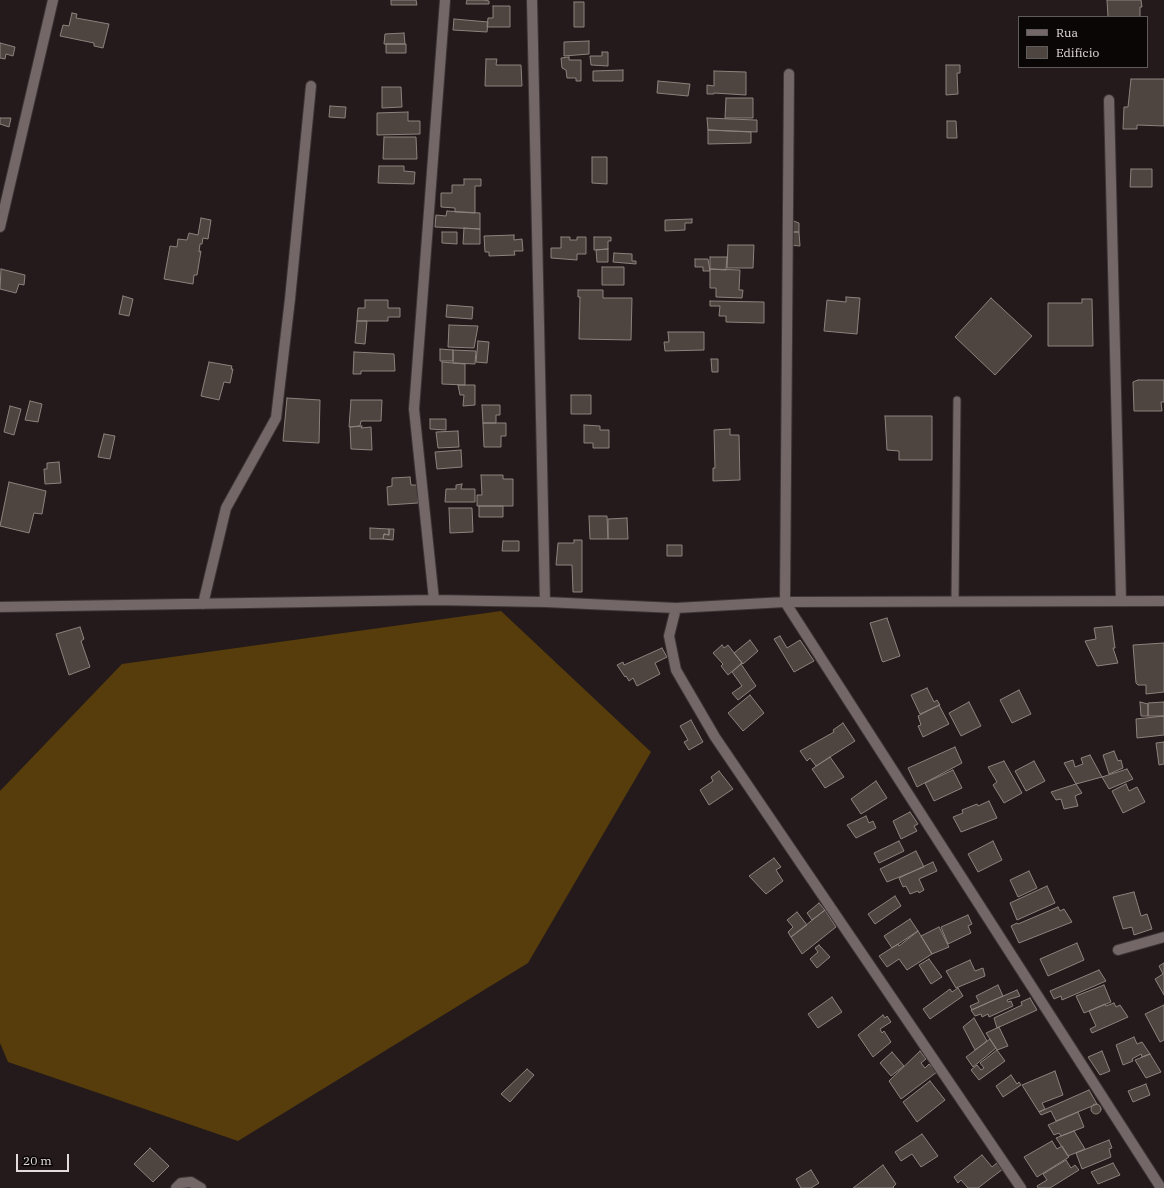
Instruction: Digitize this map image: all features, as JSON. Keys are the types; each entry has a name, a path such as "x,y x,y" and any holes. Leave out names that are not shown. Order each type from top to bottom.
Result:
{"street":[{"path":"0,227 53,0"},
{"path":"434,600 414,409 445,0"},
{"path":"532,0 544,602"},
{"path":"789,74 785,602 1161,1188"},
{"path":"203,604 226,508 276,418 290,298 311,86"},
{"path":"1109,100 1121,601"},
{"path":"0,607 434,600 544,602 676,608 785,602 1164,601"},
{"path":"676,608 670,636 676,670 715,737 1021,1188"},
{"path":"1118,950 1164,937"},
{"path":"176,1188 181,1183 192,1182 201,1188"}],"lane":[{"path":"955,601 957,400"}],"shaded area":[{"path":"501,611 651,752 528,963 238,1141 8,1062 0,1043 0,791 122,664"}],"building":[{"path":"391,0 416,0 417,5 391,5"},
{"path":"467,0 484,0 489,1 489,4 466,4"},
{"path":"1107,0 1141,0 1142,7 1140,7 1140,16 1108,16"},
{"path":"574,2 584,2 584,27 574,27"},
{"path":"493,6 510,6 510,27 487,27 488,18 493,18"},
{"path":"72,13 77,14 76,18 109,24 103,48 94,46 94,43 60,36 63,25 69,26"},
{"path":"454,19 488,22 487,32 453,30"},
{"path":"404,33 405,44 384,44 385,34"},
{"path":"589,41 589,54 564,56 564,42"},
{"path":"0,43 15,47 13,56 6,54 5,59 0,58"},
{"path":"386,44 406,44 406,53 386,53"},
{"path":"602,52 608,52 608,66 591,65 590,56 602,56"},
{"path":"569,57 569,60 581,60 581,81 576,81 576,78 567,78 566,70 562,68 561,58"},
{"path":"486,59 497,59 496,65 521,65 522,86 485,86"},
{"path":"946,65 960,65 960,73 957,73 958,94 946,95"},
{"path":"623,70 623,81 593,81 593,71"},
{"path":"714,71 746,72 746,95 707,94 707,85 714,86"},
{"path":"1131,79 1164,79 1164,126 1137,125 1137,129 1123,129 1124,107 1128,107"},
{"path":"658,81 690,84 688,96 657,93"},
{"path":"382,87 401,87 402,107 382,108"},
{"path":"726,98 753,98 753,118 725,118"},
{"path":"330,106 346,107 345,118 329,117"},
{"path":"408,112 408,121 420,121 420,134 377,135 377,113"},
{"path":"0,118 11,118 9,127 0,124"},
{"path":"707,118 757,120 757,132 708,130"},
{"path":"947,121 956,121 957,138 947,138"},
{"path":"708,130 751,132 751,143 708,144"},
{"path":"384,137 416,137 417,159 383,159"},
{"path":"592,157 607,157 607,184 592,183"},
{"path":"379,166 404,166 404,171 415,172 414,184 378,183"},
{"path":"1131,169 1152,169 1152,187 1130,187"},
{"path":"464,179 481,179 481,186 475,186 475,213 455,212 455,208 441,207 441,193 452,193 452,185 464,185"},
{"path":"447,211 480,213 480,229 435,227 436,215 446,216"},
{"path":"201,218 211,220 208,239 203,238 202,244 200,244 199,252 201,251 197,275 194,275 193,284 164,279 170,246 177,247 178,239 187,240 189,233 198,235"},
{"path":"692,219 692,223 685,223 685,230 665,231 665,220"},
{"path":"791,220 799,223 799,232 790,232"},
{"path":"464,228 480,229 480,244 463,244"},
{"path":"442,232 457,232 457,244 442,243"},
{"path":"790,232 799,232 800,246 790,245"},
{"path":"514,235 514,240 522,239 523,251 514,251 515,255 489,256 489,252 485,252 484,236"},
{"path":"561,237 570,237 570,240 577,240 577,237 586,237 586,254 577,254 577,260 551,258 551,248 561,248"},
{"path":"594,237 611,237 611,241 608,241 608,249 594,250"},
{"path":"728,245 754,245 753,268 727,268"},
{"path":"608,249 608,262 597,262 596,250"},
{"path":"614,253 632,254 632,261 636,261 636,264 613,262"},
{"path":"710,257 727,257 726,270 710,269"},
{"path":"695,259 708,259 710,271 703,271 703,267 695,267"},
{"path":"602,267 624,267 624,285 602,285"},
{"path":"1,269 25,275 24,285 19,284 16,293 0,289"},
{"path":"710,269 740,270 739,290 743,290 742,298 716,297 716,288 710,288"},
{"path":"578,290 603,290 603,298 632,298 631,340 579,339 580,297 578,297"},
{"path":"123,296 133,299 129,316 119,314"},
{"path":"846,297 860,298 857,334 824,331 827,300 846,302"},
{"path":"991,298 1032,336 995,375 955,337"},
{"path":"1082,299 1092,299 1093,346 1048,346 1048,303 1082,303"},
{"path":"365,300 388,300 388,308 400,308 400,317 388,317 388,321 357,321 358,308 365,308"},
{"path":"710,301 764,302 764,323 726,322 726,316 719,316 720,306 710,306"},
{"path":"447,305 473,307 472,319 446,317"},
{"path":"357,321 367,321 365,344 355,343"},
{"path":"449,325 478,326 474,348 448,347"},
{"path":"668,332 704,332 704,350 665,351 664,342 669,342"},
{"path":"478,341 489,342 487,363 476,362"},
{"path":"440,349 453,350 453,361 440,361"},
{"path":"453,350 476,351 475,364 453,363"},
{"path":"354,352 394,354 395,371 361,371 361,374 353,374"},
{"path":"711,359 718,359 718,372 712,372"},
{"path":"209,362 232,366 231,369 233,369 230,383 224,382 219,400 201,396"},
{"path":"442,362 465,364 465,385 442,384"},
{"path":"1138,380 1164,380 1164,402 1161,402 1162,411 1134,411 1133,382"},
{"path":"458,385 475,385 475,405 463,406 464,395 460,395"},
{"path":"571,395 591,395 591,414 571,414"},
{"path":"287,398 320,400 319,443 283,441"},
{"path":"351,400 382,400 381,421 361,421 360,426 349,427"},
{"path":"30,401 42,404 38,422 25,420"},
{"path":"482,405 500,405 500,415 496,415 496,423 483,423"},
{"path":"10,406 21,409 14,435 4,432"},
{"path":"885,416 932,416 932,460 899,460 899,451 887,450"},
{"path":"430,419 446,419 446,430 430,429"},
{"path":"483,423 506,423 506,436 501,436 501,447 484,447"},
{"path":"584,425 600,426 600,430 609,430 609,448 593,448 593,443 584,443"},
{"path":"362,426 361,428 371,427 372,450 351,449 350,427"},
{"path":"730,429 730,435 739,435 740,480 713,481 713,468 715,468 714,430"},
{"path":"458,431 459,447 438,448 436,432"},
{"path":"104,434 115,436 110,459 98,457"},
{"path":"461,450 462,467 437,469 435,452"},
{"path":"59,462 61,483 45,484 44,469 47,469 47,463"},
{"path":"481,475 503,475 503,479 513,479 513,506 477,506 477,495 482,495"},
{"path":"410,477 411,485 418,485 418,503 388,505 387,487 392,486 392,478"},
{"path":"9,482 46,491 42,514 34,513 29,533 0,526"},
{"path":"462,484 461,489 475,489 475,502 445,502 446,489 456,489 456,485"},
{"path":"479,506 503,506 503,517 479,517"},
{"path":"449,508 472,508 473,532 450,533"},
{"path":"589,516 607,516 608,539 590,539"},
{"path":"627,518 628,539 608,539 608,519"},
{"path":"370,528 389,529 389,535 384,534 383,539 370,539"},
{"path":"389,529 394,529 393,540 383,539 384,534 389,535"},
{"path":"574,540 582,540 582,592 573,592 572,565 556,565 558,543 574,543"},
{"path":"503,541 519,541 519,551 502,551"},
{"path":"667,545 682,545 682,556 667,556"},
{"path":"887,618 900,656 883,662 870,623"},
{"path":"1112,626 1115,648 1113,648 1118,663 1097,666 1085,641 1096,639 1094,628"},
{"path":"80,627 84,639 81,641 90,667 69,675 56,634"},
{"path":"780,636 787,648 800,640 814,661 794,672 774,639"},
{"path":"750,640 758,651 743,664 734,653"},
{"path":"1164,643 1164,692 1146,694 1146,685 1138,685 1136,683 1133,645"},
{"path":"722,645 724,648 728,645 742,663 728,675 721,666 723,664 713,653"},
{"path":"662,648 667,657 655,663 660,674 637,686 633,678 629,681 617,665 623,662 624,665"},
{"path":"741,664 756,686 738,700 732,693 742,686 732,672"},
{"path":"927,688 934,702 937,700 940,705 920,714 911,695"},
{"path":"1019,690 1031,714 1012,723 1000,700"},
{"path":"750,695 764,713 743,731 728,713"},
{"path":"969,702 981,726 961,736 949,713"},
{"path":"1140,702 1148,704 1148,716 1141,716"},
{"path":"1164,702 1164,716 1148,716 1148,703"},
{"path":"939,705 949,724 923,737 918,726 921,725 918,716"},
{"path":"1164,716 1164,735 1137,738 1136,719"},
{"path":"691,720 703,742 689,750 684,742 688,740 680,726"},
{"path":"843,723 855,741 816,766 810,758 807,761 800,751 834,732 833,730"},
{"path":"1164,742 1164,764 1159,765 1156,743"},
{"path":"955,747 962,763 917,787 908,768"},
{"path":"1114,751 1118,761 1121,760 1123,768 1109,774 1103,755"},
{"path":"1090,755 1102,777 1076,784 1064,763 1073,760 1075,767 1083,764 1081,758"},
{"path":"830,757 844,777 825,788 812,769"},
{"path":"1004,761 1022,793 1004,803 993,785 997,782 988,767"},
{"path":"1034,761 1045,781 1026,791 1015,771"},
{"path":"1127,769 1133,779 1109,789 1102,777"},
{"path":"953,770 962,788 934,801 925,783"},
{"path":"719,771 733,789 709,805 700,790 713,781 711,777"},
{"path":"876,781 887,798 861,814 851,799"},
{"path":"1076,784 1082,793 1075,796 1078,806 1064,809 1061,799 1056,800 1051,792"},
{"path":"1126,784 1129,791 1137,787 1145,802 1123,813 1112,791"},
{"path":"989,801 997,818 961,832 953,817 963,813 962,810 977,804 978,806"},
{"path":"910,812 918,824 914,826 917,831 901,839 893,821"},
{"path":"866,816 869,823 873,821 876,828 856,838 847,825"},
{"path":"899,841 904,851 879,863 874,853"},
{"path":"993,841 1002,860 978,872 968,854"},
{"path":"916,851 924,867 887,882 880,869"},
{"path":"774,858 781,867 776,870 783,881 766,894 749,876"},
{"path":"933,862 937,871 919,879 924,890 919,893 918,891 910,894 906,886 903,887 899,878"},
{"path":"1029,871 1037,888 1018,897 1010,880"},
{"path":"1047,886 1055,903 1017,920 1010,903"},
{"path":"1134,892 1141,916 1147,914 1152,929 1134,935 1132,927 1123,929 1113,897"},
{"path":"895,896 901,906 875,924 868,914"},
{"path":"819,903 825,910 812,920 807,913"},
{"path":"1058,907 1060,911 1064,909 1072,922 1019,943 1011,926"},
{"path":"825,910 836,927 802,954 791,937"},
{"path":"797,912 807,925 791,937 788,932 793,927 787,920"},
{"path":"968,915 972,924 968,926 971,933 948,944 941,927"},
{"path":"910,919 918,931 892,948 884,936"},
{"path":"939,927 949,947 932,954 921,936"},
{"path":"918,931 932,954 907,970 899,959 887,967 879,956 898,944 899,946"},
{"path":"1077,943 1084,960 1048,976 1040,959"},
{"path":"819,945 830,957 817,968 810,959 818,952 815,948"},
{"path":"929,959 942,977 931,984 919,965"},
{"path":"970,960 975,971 983,968 985,976 956,988 946,971"},
{"path":"1164,963 1164,995 1155,979 1163,974 1159,966"},
{"path":"1099,970 1106,981 1062,1000 1061,996 1054,999 1050,991"},
{"path":"998,985 1003,996 972,1010 970,1006 979,1002 976,996"},
{"path":"1104,985 1111,1002 1084,1013 1076,996"},
{"path":"958,988 963,996 930,1019 923,1009 950,989 952,992"},
{"path":"1017,990 1020,996 1007,1000 1008,1002 1011,1001 1013,1006 989,1017 988,1014 982,1017 981,1014 975,1016 971,1010"},
{"path":"832,997 842,1012 818,1028 808,1014"},
{"path":"1030,998 1037,1010 997,1028 994,1018 1022,1005 1021,1002"},
{"path":"1114,1003 1116,1007 1120,1005 1128,1017 1092,1033 1090,1029 1096,1026 1089,1011 1105,1004 1106,1006"},
{"path":"1164,1005 1164,1040 1160,1042 1145,1014"},
{"path":"883,1015 885,1018 887,1016 891,1022 880,1029 882,1033 884,1031 891,1042 873,1057 858,1035"},
{"path":"974,1018 987,1041 975,1050 963,1027"},
{"path":"999,1027 1008,1046 997,1050 986,1033"},
{"path":"1134,1037 1137,1044 1142,1042 1150,1054 1142,1057 1141,1054 1132,1059 1133,1061 1123,1065 1116,1045"},
{"path":"990,1039 996,1048 973,1067 966,1057"},
{"path":"997,1050 1005,1061 979,1080 971,1070 977,1065 981,1070 984,1068 980,1063"},
{"path":"920,1051 926,1059 921,1063 925,1068 929,1064 937,1072 901,1099 889,1081"},
{"path":"1102,1051 1110,1071 1100,1075 1088,1057"},
{"path":"892,1052 904,1066 891,1076 880,1063"},
{"path":"1150,1054 1161,1072 1146,1078 1135,1060"},
{"path":"527,1069 534,1075 510,1102 501,1094"},
{"path":"1055,1071 1063,1095 1042,1103 1045,1109 1039,1112 1022,1085"},
{"path":"1011,1075 1017,1084 1019,1082 1021,1085 1003,1097 996,1086"},
{"path":"930,1081 945,1100 917,1122 903,1102"},
{"path":"1146,1084 1150,1095 1133,1102 1128,1091"},
{"path":"1089,1090 1097,1104 1056,1121 1051,1111 1041,1115 1039,1112"},
{"path":"1094,1104 1098,1104 1101,1109 1098,1114 1094,1114 1091,1111 1091,1107"},
{"path":"1078,1112 1084,1127 1061,1136 1059,1133 1054,1135 1048,1125"},
{"path":"1074,1131 1085,1149 1068,1156 1056,1138"},
{"path":"922,1134 938,1156 921,1167 912,1154 901,1161 895,1152"},
{"path":"1109,1140 1112,1148 1109,1149 1111,1157 1082,1169 1076,1153"},
{"path":"1052,1141 1057,1149 1062,1146 1069,1157 1037,1177 1024,1157"},
{"path":"150,1148 169,1166 153,1182 134,1164"},
{"path":"982,1155 992,1167 998,1162 1003,1169 978,1188 968,1188 961,1180 958,1183 954,1177"},
{"path":"1066,1160 1071,1168 1075,1165 1079,1170 1050,1188 1038,1188 1037,1186 1047,1180 1043,1174"},
{"path":"1113,1163 1120,1175 1098,1184 1091,1172"},
{"path":"883,1165 896,1184 893,1187 894,1188 853,1188"},
{"path":"811,1170 819,1183 811,1188 801,1188 796,1179"}]}
